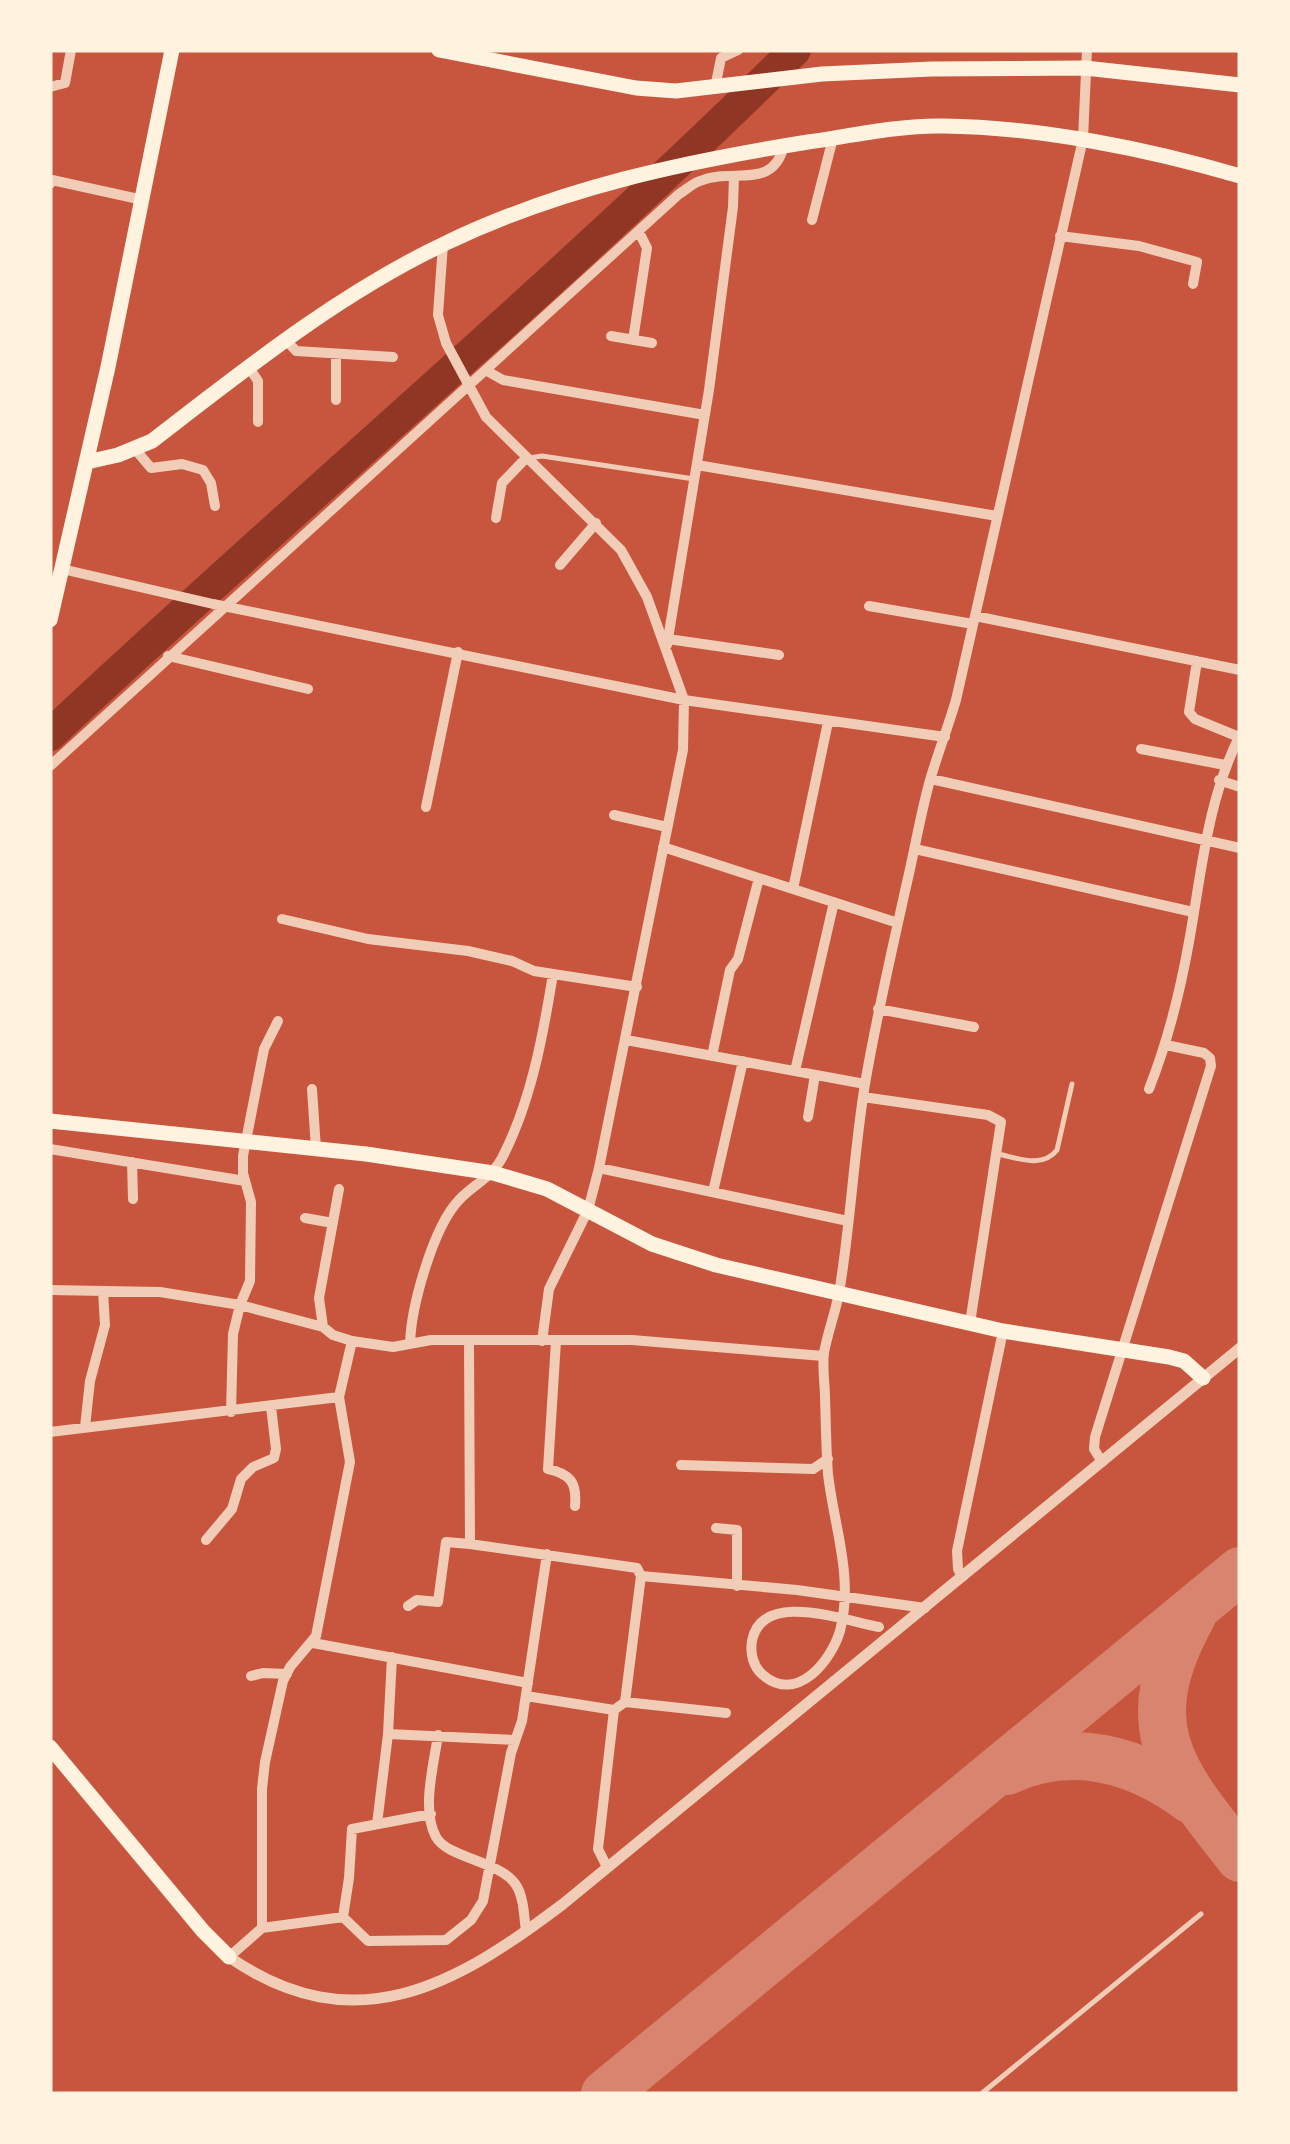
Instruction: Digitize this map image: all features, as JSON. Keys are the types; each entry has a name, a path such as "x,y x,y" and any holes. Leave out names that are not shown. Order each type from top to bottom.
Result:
{"main road":[{"path":"50,620 144,200 172,50"},
{"path":"439,50 636,88 718,88 822,74 932,68 1085,68 1240,85"},
{"path":"86,462 152,441 375,282 444,244 504,217 612,181 731,154 941,126 1083,139 1240,176"},
{"path":"50,1122 316,1149 493,1173 547,1189 652,1244 716,1265 1003,1331 1184,1361 1203,1378"},
{"path":"50,1747 229,1956"}],"street":[{"path":"50,87 65,82 71,50"},
{"path":"718,88 722,58 738,50"},
{"path":"879,1627 792,1611 776,1612 763,1620 754,1634 753,1659 762,1675 771,1680 798,1683 818,1670 833,1648 840,1631 846,1604 846,1573 828,1460 824,1356 840,1292 863,1097 878,1009 930,779 945,737 974,620 1083,139 1087,50"},
{"path":"812,220 833,138"},
{"path":"50,766 218,605 466,383 487,371 679,194 702,180 768,172 779,163 784,146"},
{"path":"667,643 705,415 734,176"},
{"path":"50,184 52,180 144,200"},
{"path":"633,340 647,248 639,232"},
{"path":"1060,236 1139,246 1197,262 1192,284"},
{"path":"444,244 438,314 446,343 466,383 486,417 621,550 667,643 684,700 684,750 599,1168 588,1210 554,1276 542,1341"},
{"path":"611,336 652,344"},
{"path":"287,342 296,351 393,357"},
{"path":"336,354 336,400"},
{"path":"250,369 258,381 258,422"},
{"path":"487,371 503,380 705,415"},
{"path":"134,448 152,468 182,464 204,470 211,482 215,506"},
{"path":"496,518 502,483 526,458"},
{"path":"696,464 997,516"},
{"path":"560,565 596,522"},
{"path":"62,569 170,595 684,700 945,737"},
{"path":"869,606 974,620 1240,670"},
{"path":"667,643 779,656"},
{"path":"426,807 458,652"},
{"path":"168,656 308,689"},
{"path":"1149,1089 1166,1045 1219,780 1240,736 1195,719 1189,712 1197,661"},
{"path":"793,889 828,722"},
{"path":"1141,748 1225,765"},
{"path":"930,779 1240,848"},
{"path":"1219,780 1240,787"},
{"path":"614,815 668,827"},
{"path":"663,847 898,923"},
{"path":"915,849 1194,912"},
{"path":"712,1056 730,970 738,959 759,878"},
{"path":"795,1071 834,902"},
{"path":"282,919 368,939 468,950 553,974 636,987"},
{"path":"410,1344 412,1318 447,1217 457,1202 493,1173 504,1155 542,1039 553,974"},
{"path":"878,1009 974,1026"},
{"path":"231,1412 232,1347 240,1305 250,1281 251,1202 245,1141 264,1049 278,1021"},
{"path":"626,1040 866,1084"},
{"path":"1102,1462 1094,1449 1095,1437 1211,1066 1204,1053 1166,1045"},
{"path":"712,1192 743,1061"},
{"path":"808,1117 816,1074"},
{"path":"312,1089 316,1149"},
{"path":"863,1097 997,1118 1002,1130 970,1324"},
{"path":"50,1149 246,1181"},
{"path":"132,1162 133,1199"},
{"path":"599,1168 848,1221"},
{"path":"323,1327 319,1298 339,1189"},
{"path":"304,1218 333,1223"},
{"path":"50,1290 195,1295 323,1327 332,1335 352,1341 393,1347 431,1340 632,1340 824,1356"},
{"path":"85,1427 90,1381 104,1325 104,1291"},
{"path":"962,1577 957,1551 1003,1331"},
{"path":"262,1928 262,1789 271,1730 286,1674 313,1643 350,1462 339,1397 352,1341"},
{"path":"469,1341 470,1544"},
{"path":"556,1341 548,1468 566,1472 573,1482 575,1506"},
{"path":"342,1916 262,1928 229,1956 277,1985 324,1998 402,1993 449,1980 526,1931 607,1867 1240,1348"},
{"path":"50,1432 339,1397"},
{"path":"206,1540 232,1509 241,1479 254,1467 274,1458 271,1406"},
{"path":"681,1466 813,1469 828,1460"},
{"path":"716,1528 736,1530 737,1586"},
{"path":"408,1606 417,1600 438,1602 446,1542 637,1568 642,1576 625,1702"},
{"path":"342,1916 368,1942 446,1940 478,1912 527,1690 547,1554"},
{"path":"642,1576 737,1586 846,1604 925,1608"},
{"path":"313,1643 392,1657 614,1710"},
{"path":"377,1824 392,1657"},
{"path":"251,1676 264,1672 286,1674"},
{"path":"607,1867 598,1849 614,1710 625,1702 726,1714"},
{"path":"388,1734 516,1740"},
{"path":"438,1735 432,1814 437,1840 446,1848 504,1874 518,1888 526,1931"},
{"path":"342,1916 352,1829 432,1814"}],"lane":[{"path":"526,458 542,456 694,479"},
{"path":"998,1154 1042,1162 1052,1157 1072,1084"},
{"path":"981,2094 1202,1914"}],"waterway":[{"path":"50,735 612,225 795,50"}],"taxiway":[{"path":"605,2094 1240,1571"},
{"path":"1192,1616 1164,1688 1162,1718 1167,1746 1195,1799 1240,1858"},
{"path":"1007,1771 1055,1757 1103,1759 1148,1774 1191,1800"}]}
